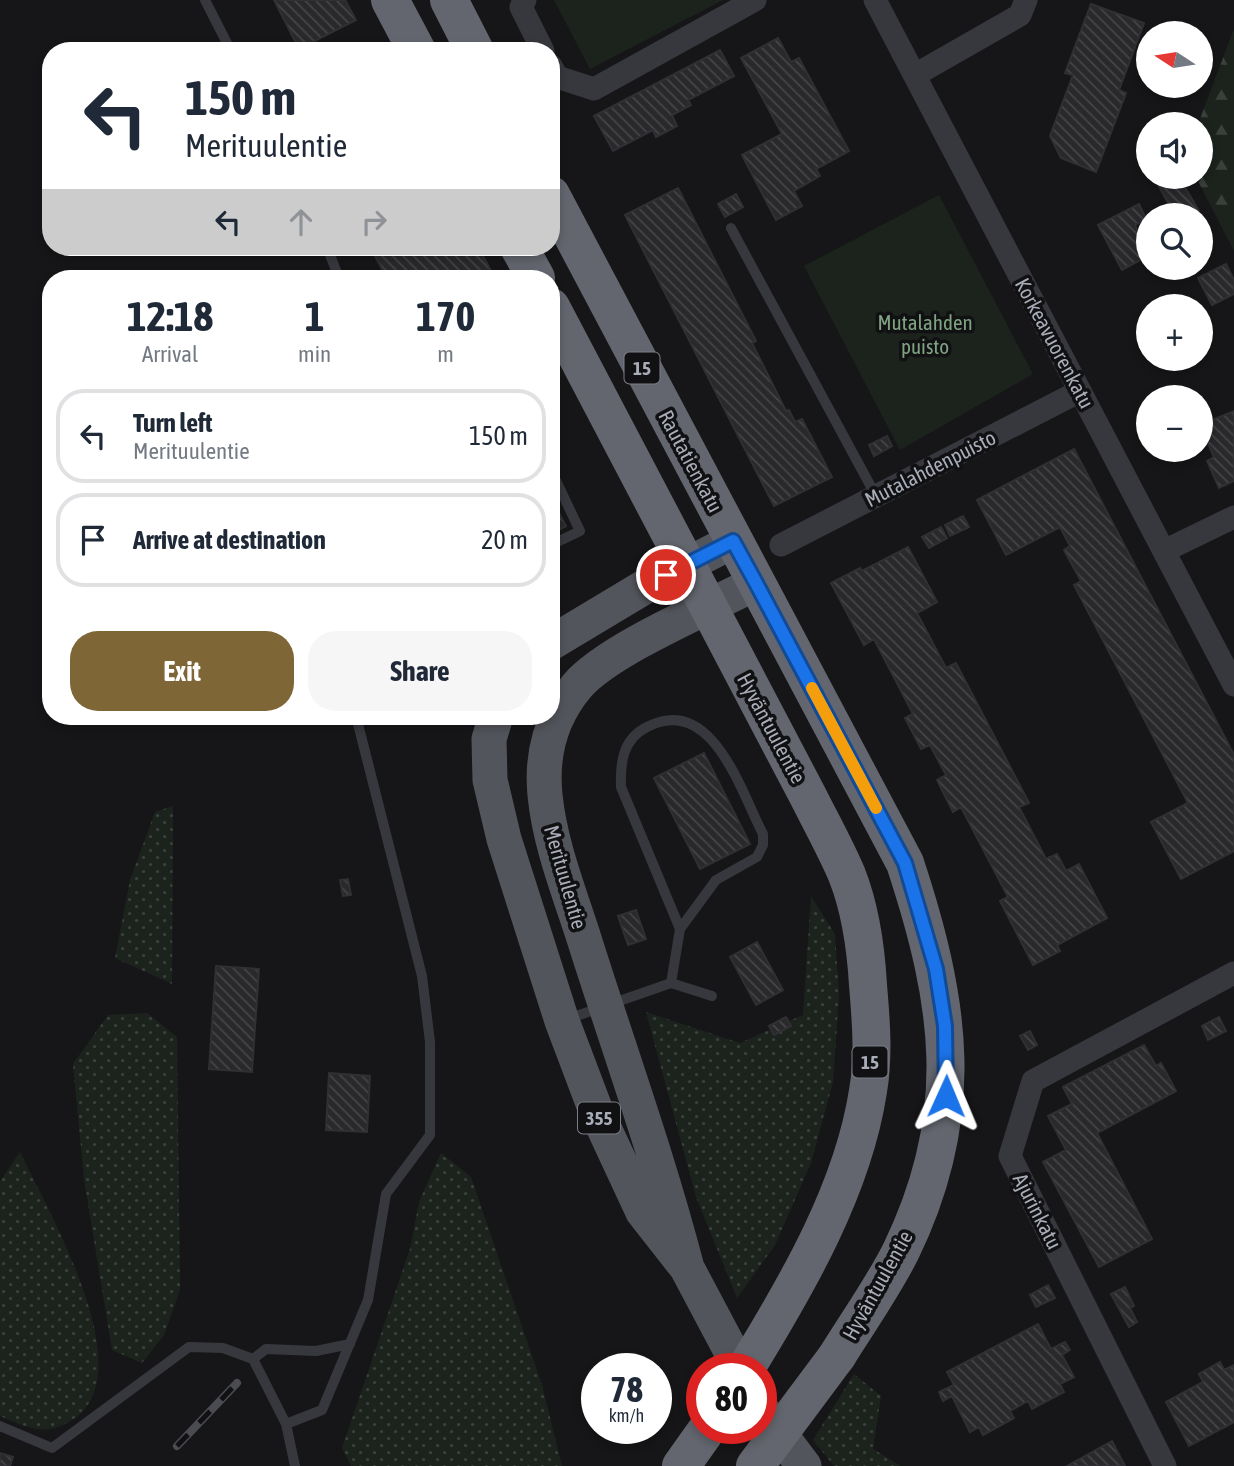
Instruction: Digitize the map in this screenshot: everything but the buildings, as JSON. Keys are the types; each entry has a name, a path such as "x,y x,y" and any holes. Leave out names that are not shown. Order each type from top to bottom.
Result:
{"highway":[{"path":"390,0 412,42"},
{"path":"449,0 470,42"},
{"name":"Rautatienkatu","path":"560,212 733,541"},
{"name":"15","path":"560,324 687,565"},
{"name":"Hyväntuulentie","path":"733,541 905,863 936,969 945,1026 945,1116 936,1157 900,1252 837,1356 755,1466"},
{"name":"Hyväntuulentie","path":"687,565 848,877 867,957 871,1027 868,1091 853,1153 827,1219 776,1319 755,1353"},
{"path":"681,1466 697,1444"}],"main road":[{"path":"560,638 733,541"},
{"name":"Merituulentie","path":"560,706 578,685 606,663 756,583"},
{"name":"Merituulentie","path":"493,725 489,739 490,780 504,839 562,1021 596,1111 643,1212 687,1268 732,1353"},
{"name":"Merituulentie","path":"549,725 545,756 545,794 566,881 671,1204 687,1268"},
{"path":"777,1430 804,1466"}],"street":[{"path":"525,0 521,7 538,42"},
{"path":"560,78 594,89 755,0"},
{"name":"Korkeavuorenkatu","path":"875,0 1234,685"},
{"path":"915,75 1020,15 1026,0"},
{"name":"Mutalahdenpuisto","path":"781,545 1080,391"},
{"path":"1164,551 1234,517"},
{"name":"Ajurinkatu","path":"1165,1466 1010,1156 1033,1081 1234,973"}],"lane":[{"path":"205,0 226,42"},
{"path":"731,228 876,496"},
{"path":"560,489 580,531 560,541"},
{"path":"671,983 680,929 716,880 757,857 764,845 763,834 718,744 701,727 667,720 643,729 628,743 620,763 621,787 680,929"},
{"path":"286,1424 322,1410 368,1300 386,1195 430,1135 430,1042 422,976 358,725"},
{"path":"562,1021 671,983 712,996"},
{"path":"253,1359 266,1349 316,1351 350,1344"},
{"path":"0,1426 52,1448 189,1347 223,1348 253,1359 286,1424 295,1466"}],"green space":[{"path":"554,0 723,0 590,69"},
{"path":"1234,29 1234,251 1213,210 1213,203 1209,203 1202,189 1213,189 1213,112 1203,112 1208,98 1213,98 1213,84"},
{"name":"Mutalahden puisto","path":"939,195 1033,374 900,450 804,266"},
{"path":"173,806 172,984 115,958 130,880 155,812"},
{"path":"811,896 835,934 839,995 833,1082 811,1163 775,1245 737,1298 696,1197 646,1012 740,1043 803,1015"},
{"path":"147,1013 177,1037 180,1290 164,1335 142,1363 112,1350 84,1179 73,1064 108,1015"},
{"path":"20,1152 67,1249 83,1288 94,1328 98,1364 93,1395 75,1418 56,1428 28,1427 0,1416 0,1181"},
{"path":"441,1153 471,1177 542,1385 562,1466 351,1466 342,1448 410,1249 419,1202"},
{"path":"854,1374 881,1396 873,1449 901,1466 834,1466 813,1440"}],"railway":[{"path":"177,1446 237,1383"}],"slow traffic":[{"path":"812,688 876,808"}],"route":[{"path":"666,575 733,541 756,583 905,863 936,969 945,1026 946,1096"}]}
